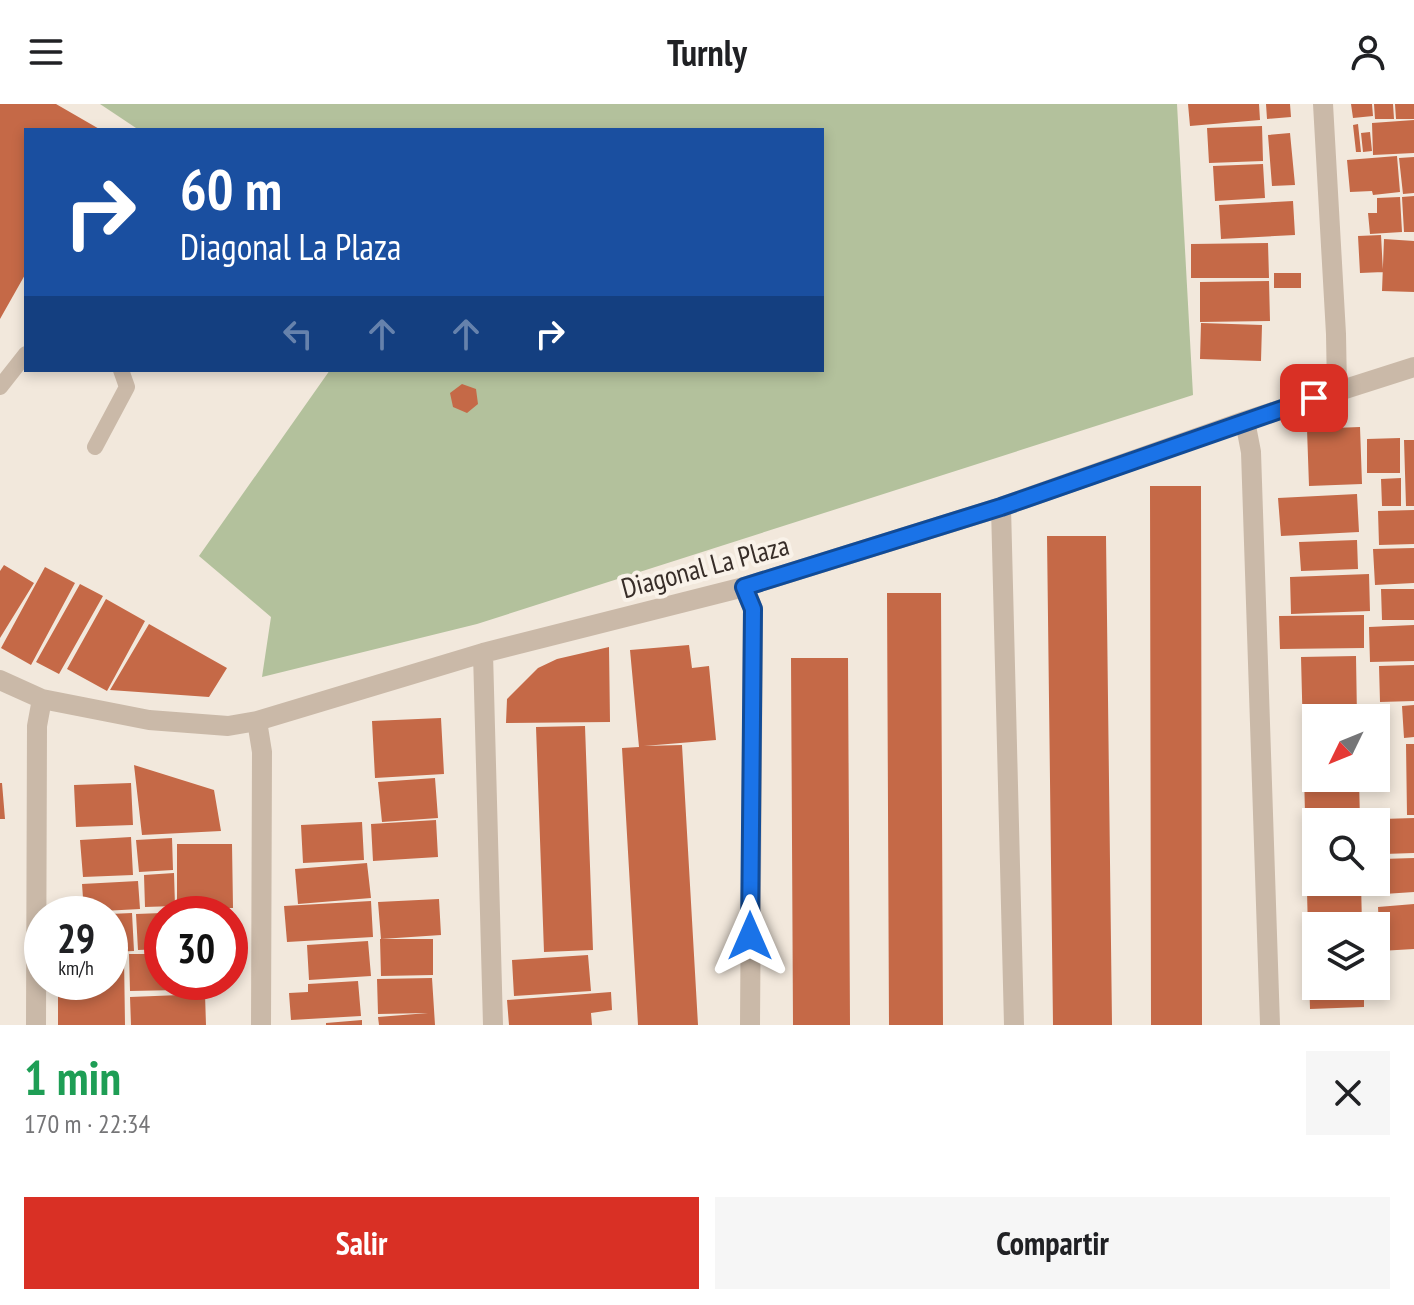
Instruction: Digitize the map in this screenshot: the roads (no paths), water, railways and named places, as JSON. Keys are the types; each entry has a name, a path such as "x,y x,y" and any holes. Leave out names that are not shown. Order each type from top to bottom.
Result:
{"street":[{"path":"1323,104 1337,390"},
{"name":"Diagonal La Plaza","path":"0,680 42,699 149,720 228,726 257,721 483,653 744,587 1001,507 1245,421 1414,367"},
{"path":"1245,421 1251,452 1270,1025"},
{"path":"1001,507 1014,1025"},
{"path":"744,587 753,609 750,1025"},
{"path":"483,653 493,1025"},
{"path":"36,1025 37,726 42,699"},
{"path":"257,721 262,752 261,1025"}],"lane":[{"path":"0,387 24,357"},
{"path":"95,447 127,387 122,372"}]}
